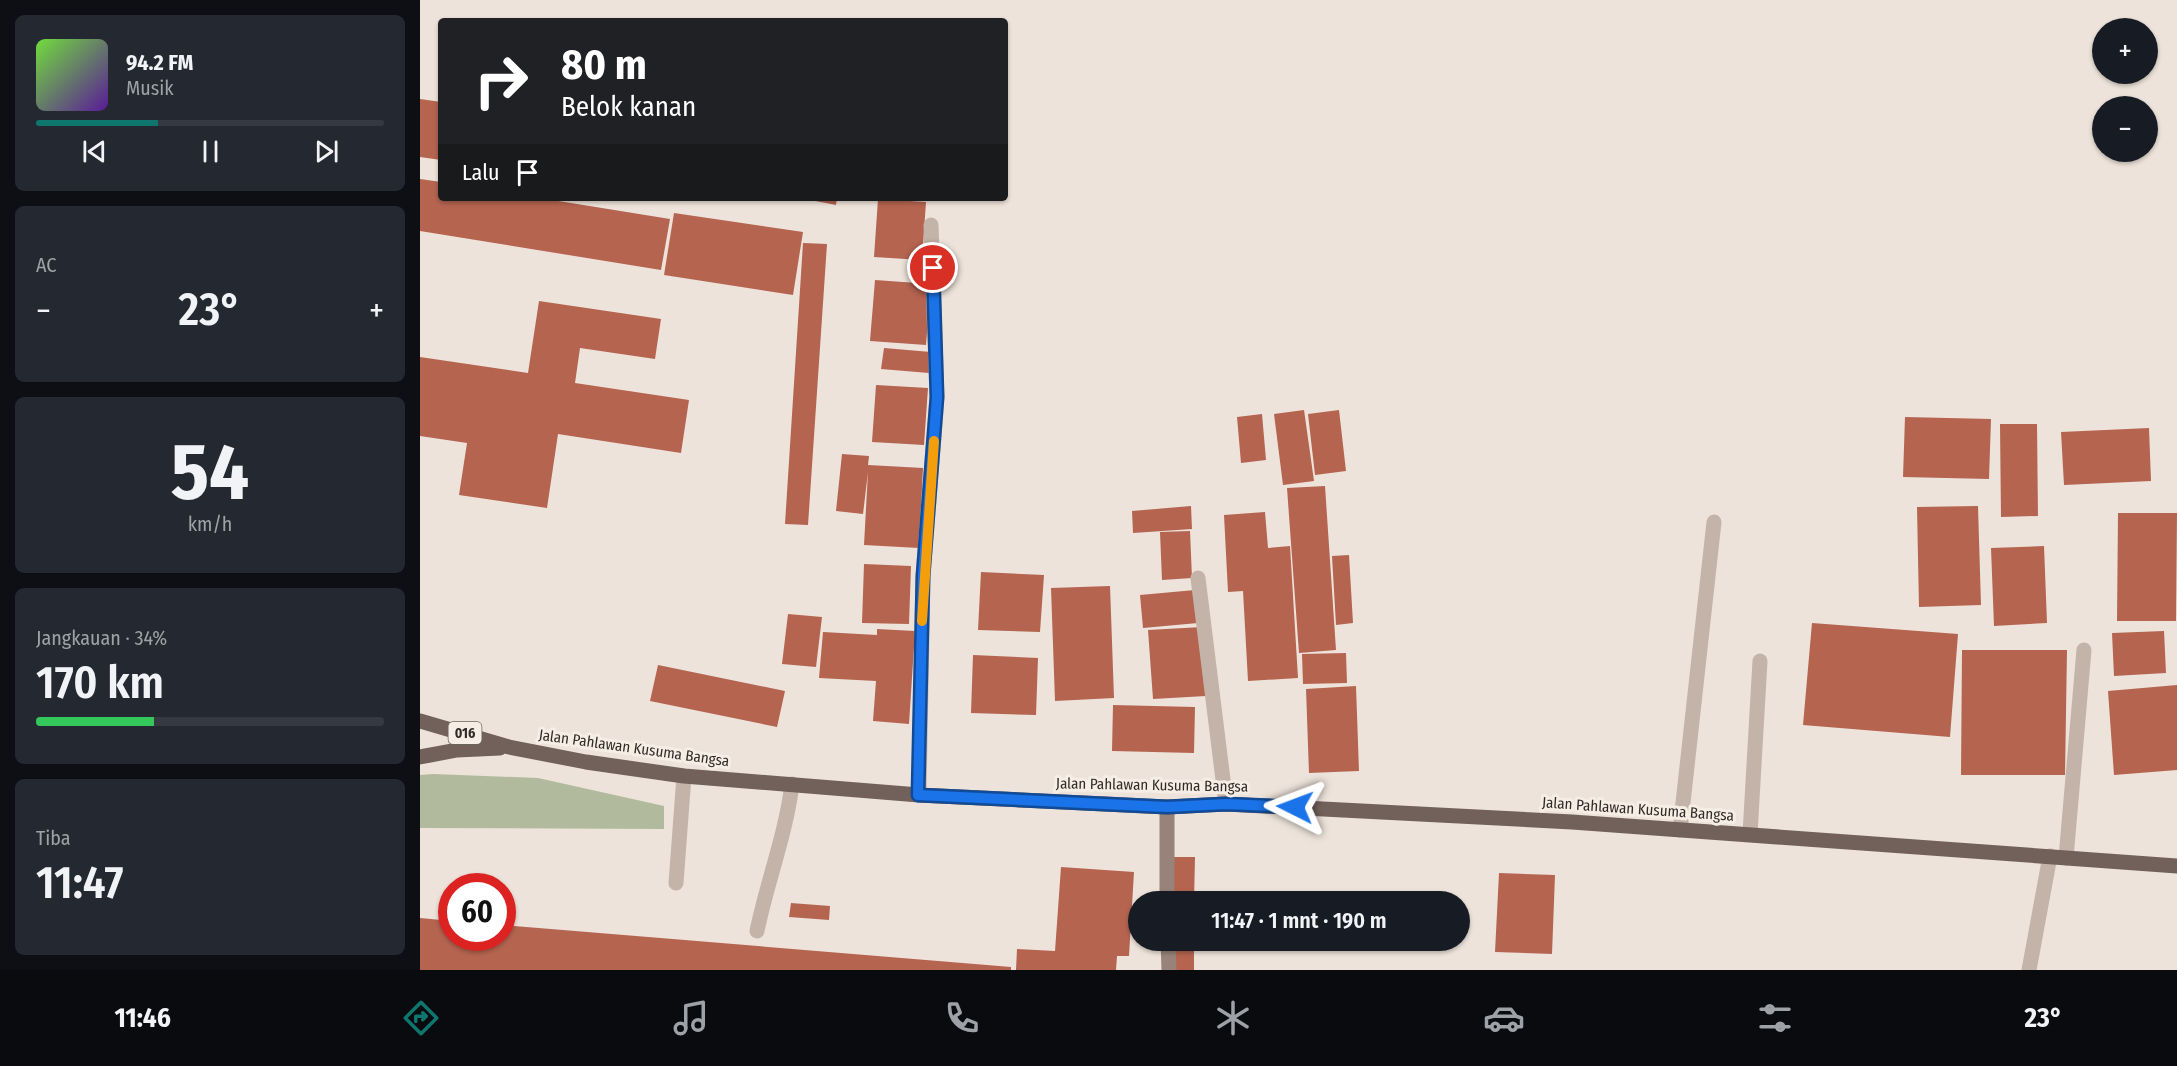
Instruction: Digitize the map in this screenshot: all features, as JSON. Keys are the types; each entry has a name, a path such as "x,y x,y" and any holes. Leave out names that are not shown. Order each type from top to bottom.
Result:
{"main road":[{"name":"Jalan Pahlawan Kusuma Bangsa","path":"420,721 509,747 586,762 684,776 918,795 1167,807 1226,804 1750,834 2177,866"},
{"name":"016","path":"420,757 457,750 509,747"}],"street":[{"path":"918,795 923,576 937,397 931,225"},
{"path":"1680,830 1714,522"},
{"path":"1198,578 1226,804"},
{"path":"2066,858 2084,650"},
{"path":"1750,834 1760,661"},
{"path":"676,883 684,776"},
{"path":"757,931 765,889 789,809 792,784"},
{"path":"1167,807 1167,891"},
{"path":"2029,970 2050,855"},
{"path":"1168,951 1169,970"}],"green space":[{"path":"420,775 538,778 664,806 664,829 420,828"}],"building":[{"path":"420,99 438,102 438,160 420,157"},
{"path":"420,179 438,182 438,201 559,201 670,219 661,270 420,231"},
{"path":"815,201 837,201 836,205"},
{"path":"878,201 926,202 922,260 874,257"},
{"path":"674,213 803,232 793,295 664,275"},
{"path":"803,243 827,244 808,525 785,524"},
{"path":"875,280 931,284 926,345 870,341"},
{"path":"539,301 661,319 655,359 580,348 575,383 689,400 681,453 558,434 547,508 459,495 467,443 420,436 420,357 528,373"},
{"path":"884,348 931,352 929,373 881,369"},
{"path":"876,385 928,388 924,445 872,442"},
{"path":"1304,410 1314,481 1283,485 1274,414"},
{"path":"1339,410 1346,471 1315,475 1308,414"},
{"path":"1262,414 1266,460 1241,463 1237,417"},
{"path":"1905,417 1991,419 1989,479 1903,477"},
{"path":"2000,424 2037,424 2038,516 2001,517"},
{"path":"2149,428 2151,481 2064,485 2061,432"},
{"path":"842,454 869,456 868,465 923,468 919,548 864,545 868,472 863,514 836,511"},
{"path":"1325,486 1336,650 1299,653 1287,488"},
{"path":"1191,506 1192,529 1133,533 1132,511"},
{"path":"1978,506 1981,605 1919,607 1917,507"},
{"path":"1265,512 1268,548 1290,546 1298,678 1248,681 1243,591 1228,592 1224,515"},
{"path":"2118,513 2177,513 2176,621 2117,621"},
{"path":"1190,531 1192,578 1162,580 1160,532"},
{"path":"2044,546 2047,623 1994,626 1991,548"},
{"path":"1349,555 1353,623 1336,625 1332,556"},
{"path":"864,564 911,566 909,624 862,623"},
{"path":"981,572 1044,575 1040,632 978,630"},
{"path":"1110,586 1114,698 1055,701 1051,588"},
{"path":"1195,590 1198,623 1143,628 1140,595"},
{"path":"788,614 822,617 816,667 782,664"},
{"path":"1812,623 1958,634 1950,737 1803,725"},
{"path":"1202,627 1206,696 1153,699 1148,630"},
{"path":"877,629 915,631 909,724 873,721 876,681 819,678 823,632 877,635"},
{"path":"2164,631 2166,673 2114,676 2112,633"},
{"path":"1962,650 2067,650 2065,775 1961,775"},
{"path":"1346,653 1347,683 1303,684 1302,654"},
{"path":"973,655 1038,658 1036,715 971,713"},
{"path":"658,665 785,691 777,727 650,701"},
{"path":"2177,685 2177,770 2114,775 2108,691"},
{"path":"1356,686 1359,771 1309,773 1306,689"},
{"path":"1113,705 1195,707 1194,753 1112,751"},
{"path":"1174,857 1195,857 1194,891 1173,891"},
{"path":"1061,867 1134,872 1133,891 1128,891 1129,956 1117,956 1116,970 1016,970 1017,949 1055,951"},
{"path":"1499,873 1555,875 1552,954 1495,952"},
{"path":"791,903 830,906 829,920 789,917"},
{"path":"420,918 438,920 438,951 516,951 516,926 1011,967 1011,970 420,970"},
{"path":"1173,951 1194,951 1194,970 1173,970"}],"slow traffic":[{"path":"922,621 923,576 934,441"}],"route":[{"path":"933,268 937,397 923,576 918,795 1167,807 1226,804 1295,807"}]}
